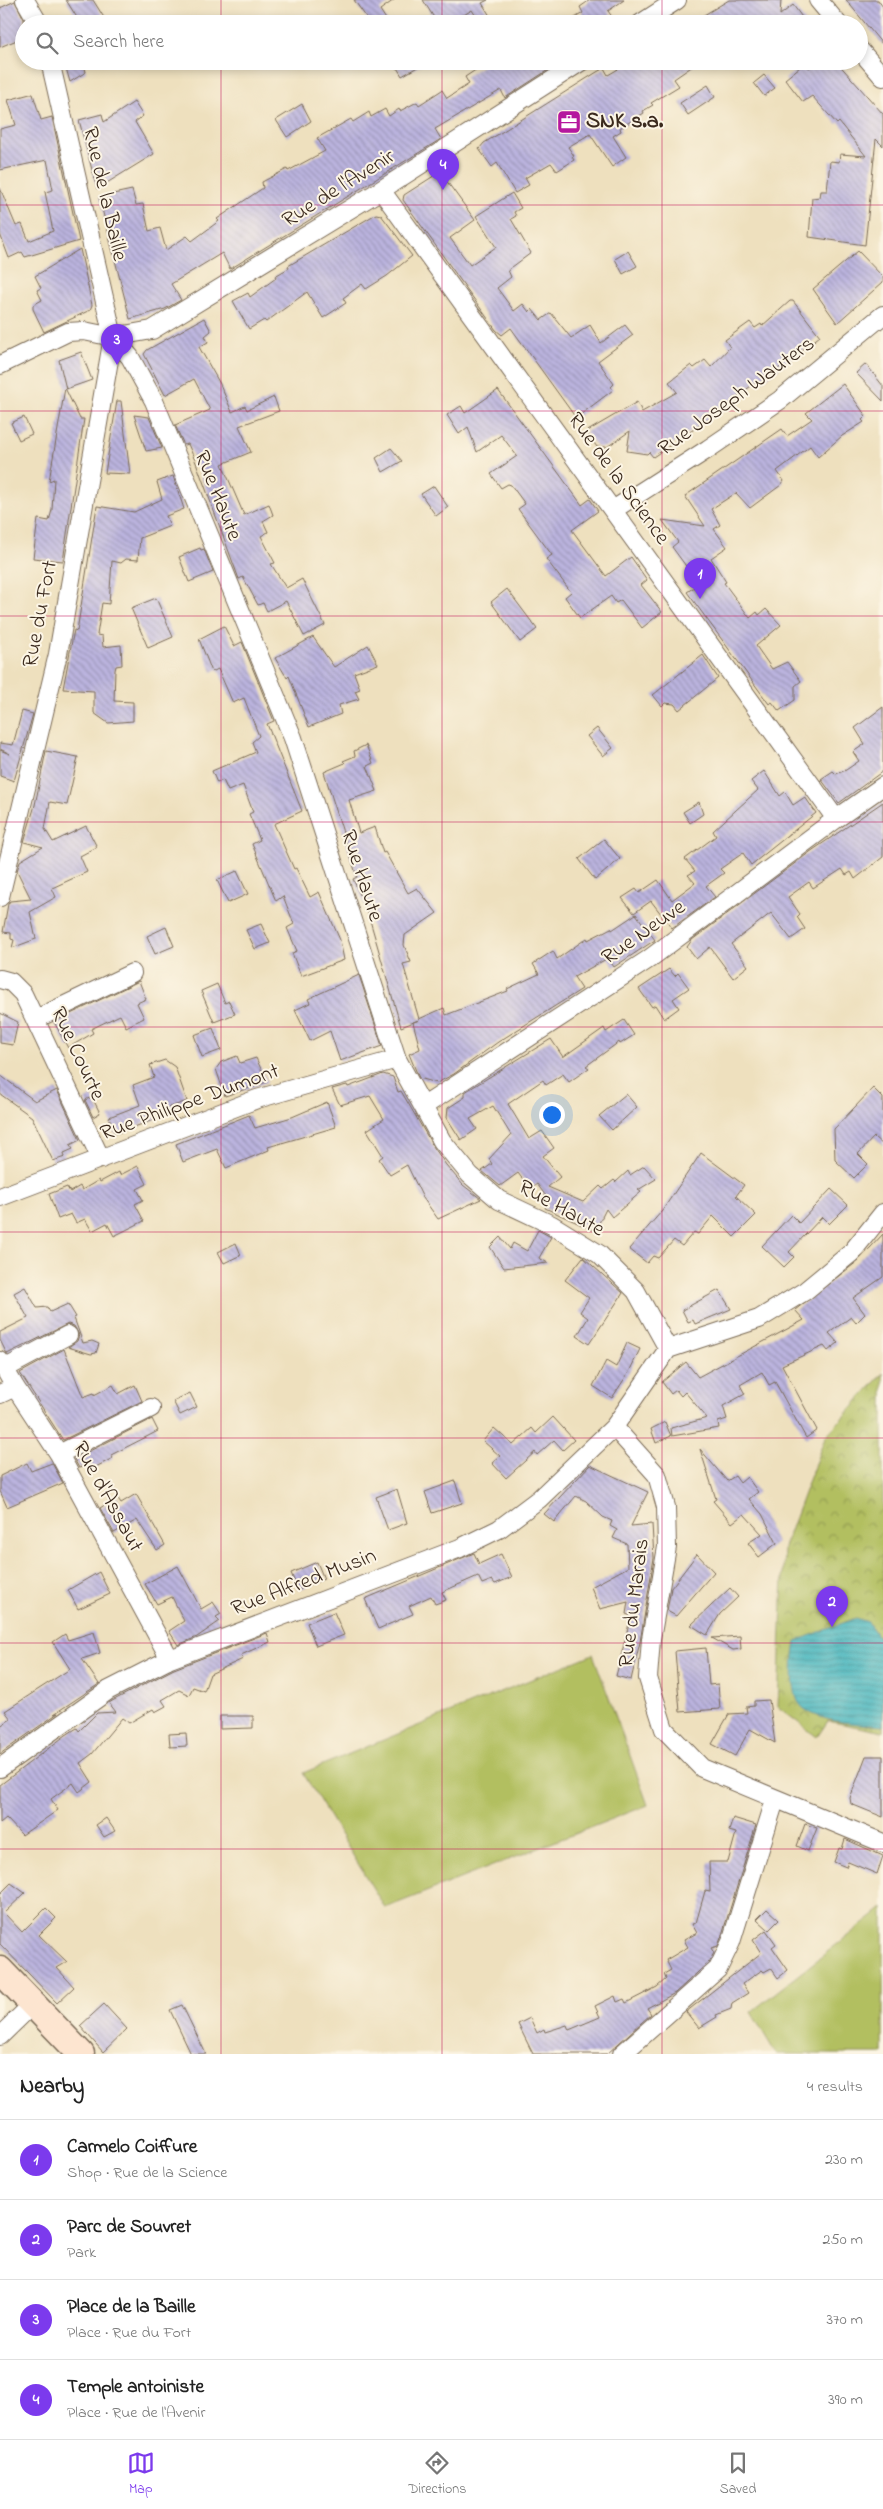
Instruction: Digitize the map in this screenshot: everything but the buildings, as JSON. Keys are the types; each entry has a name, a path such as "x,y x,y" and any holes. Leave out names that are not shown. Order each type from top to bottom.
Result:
{"main road":[{"path":"0,1970 81,2054"}],"street":[{"path":"25,0 34,15"},
{"path":"654,15 677,0"},
{"path":"818,0 830,15"},
{"path":"868,60 883,77"},
{"name":"Rue de la Baille","path":"52,70 113,336"},
{"name":"Rue de l'Avenir","path":"0,365 68,332 84,331 113,336 152,330 381,190 568,70"},
{"name":"Rue de la Science","path":"381,190 836,818"},
{"name":"Rue Joseph Wauters","path":"613,510 780,400 883,315"},
{"name":"Rue du Fort","path":"0,897 58,654 113,336"},
{"name":"Rue Haute","path":"113,336 130,357 154,400 293,738 397,1059 442,1141 470,1175 499,1200 552,1225 599,1254 636,1291 668,1350"},
{"name":"Rue Neuve","path":"424,1106 649,959 836,818 883,786"},
{"path":"36,1019 132,973"},
{"name":"Rue Courte","path":"0,979 11,982 23,994 101,1159"},
{"name":"Rue Philippe Dumont","path":"0,1197 257,1099 397,1059"},
{"path":"668,1350 759,1319 805,1291 851,1254 883,1213"},
{"path":"2,1365 68,1335"},
{"name":"Rue Alfred Musin","path":"0,1768 110,1690 170,1658 460,1548 499,1529 539,1499 614,1427 668,1350"},
{"name":"Rue d'Assaut","path":"2,1365 7,1391 59,1454 170,1658"},
{"path":"59,1454 151,1408"},
{"name":"Rue du Marais","path":"614,1427 657,1475 666,1507 667,1548 651,1640 648,1678 664,1729 702,1768 775,1800 883,1843"},
{"path":"622,2054 718,1969 731,1942 775,1800"},
{"path":"0,2036 33,2004"}],"green space":[{"path":"883,1373 883,1732 828,1721 817,1737 778,1707 784,1547 825,1437"},
{"path":"593,1654 648,1805 385,1908 303,1773"},
{"path":"883,1908 883,2054 776,2054 751,2012"}],"water":[{"path":"856,1618 868,1622 883,1644 883,1726 822,1718 802,1707 795,1692 793,1670 796,1641"}],"place":[{"name":"SNK s.a.","path":"569,122"},
{"name":"Temple antoiniste","path":"443,190"},
{"name":"Place de la Baille","path":"117,365"},
{"name":"Carmelo Coiffure","path":"700,599"},
{"name":"Parc de Souvret","path":"832,1627"}]}
